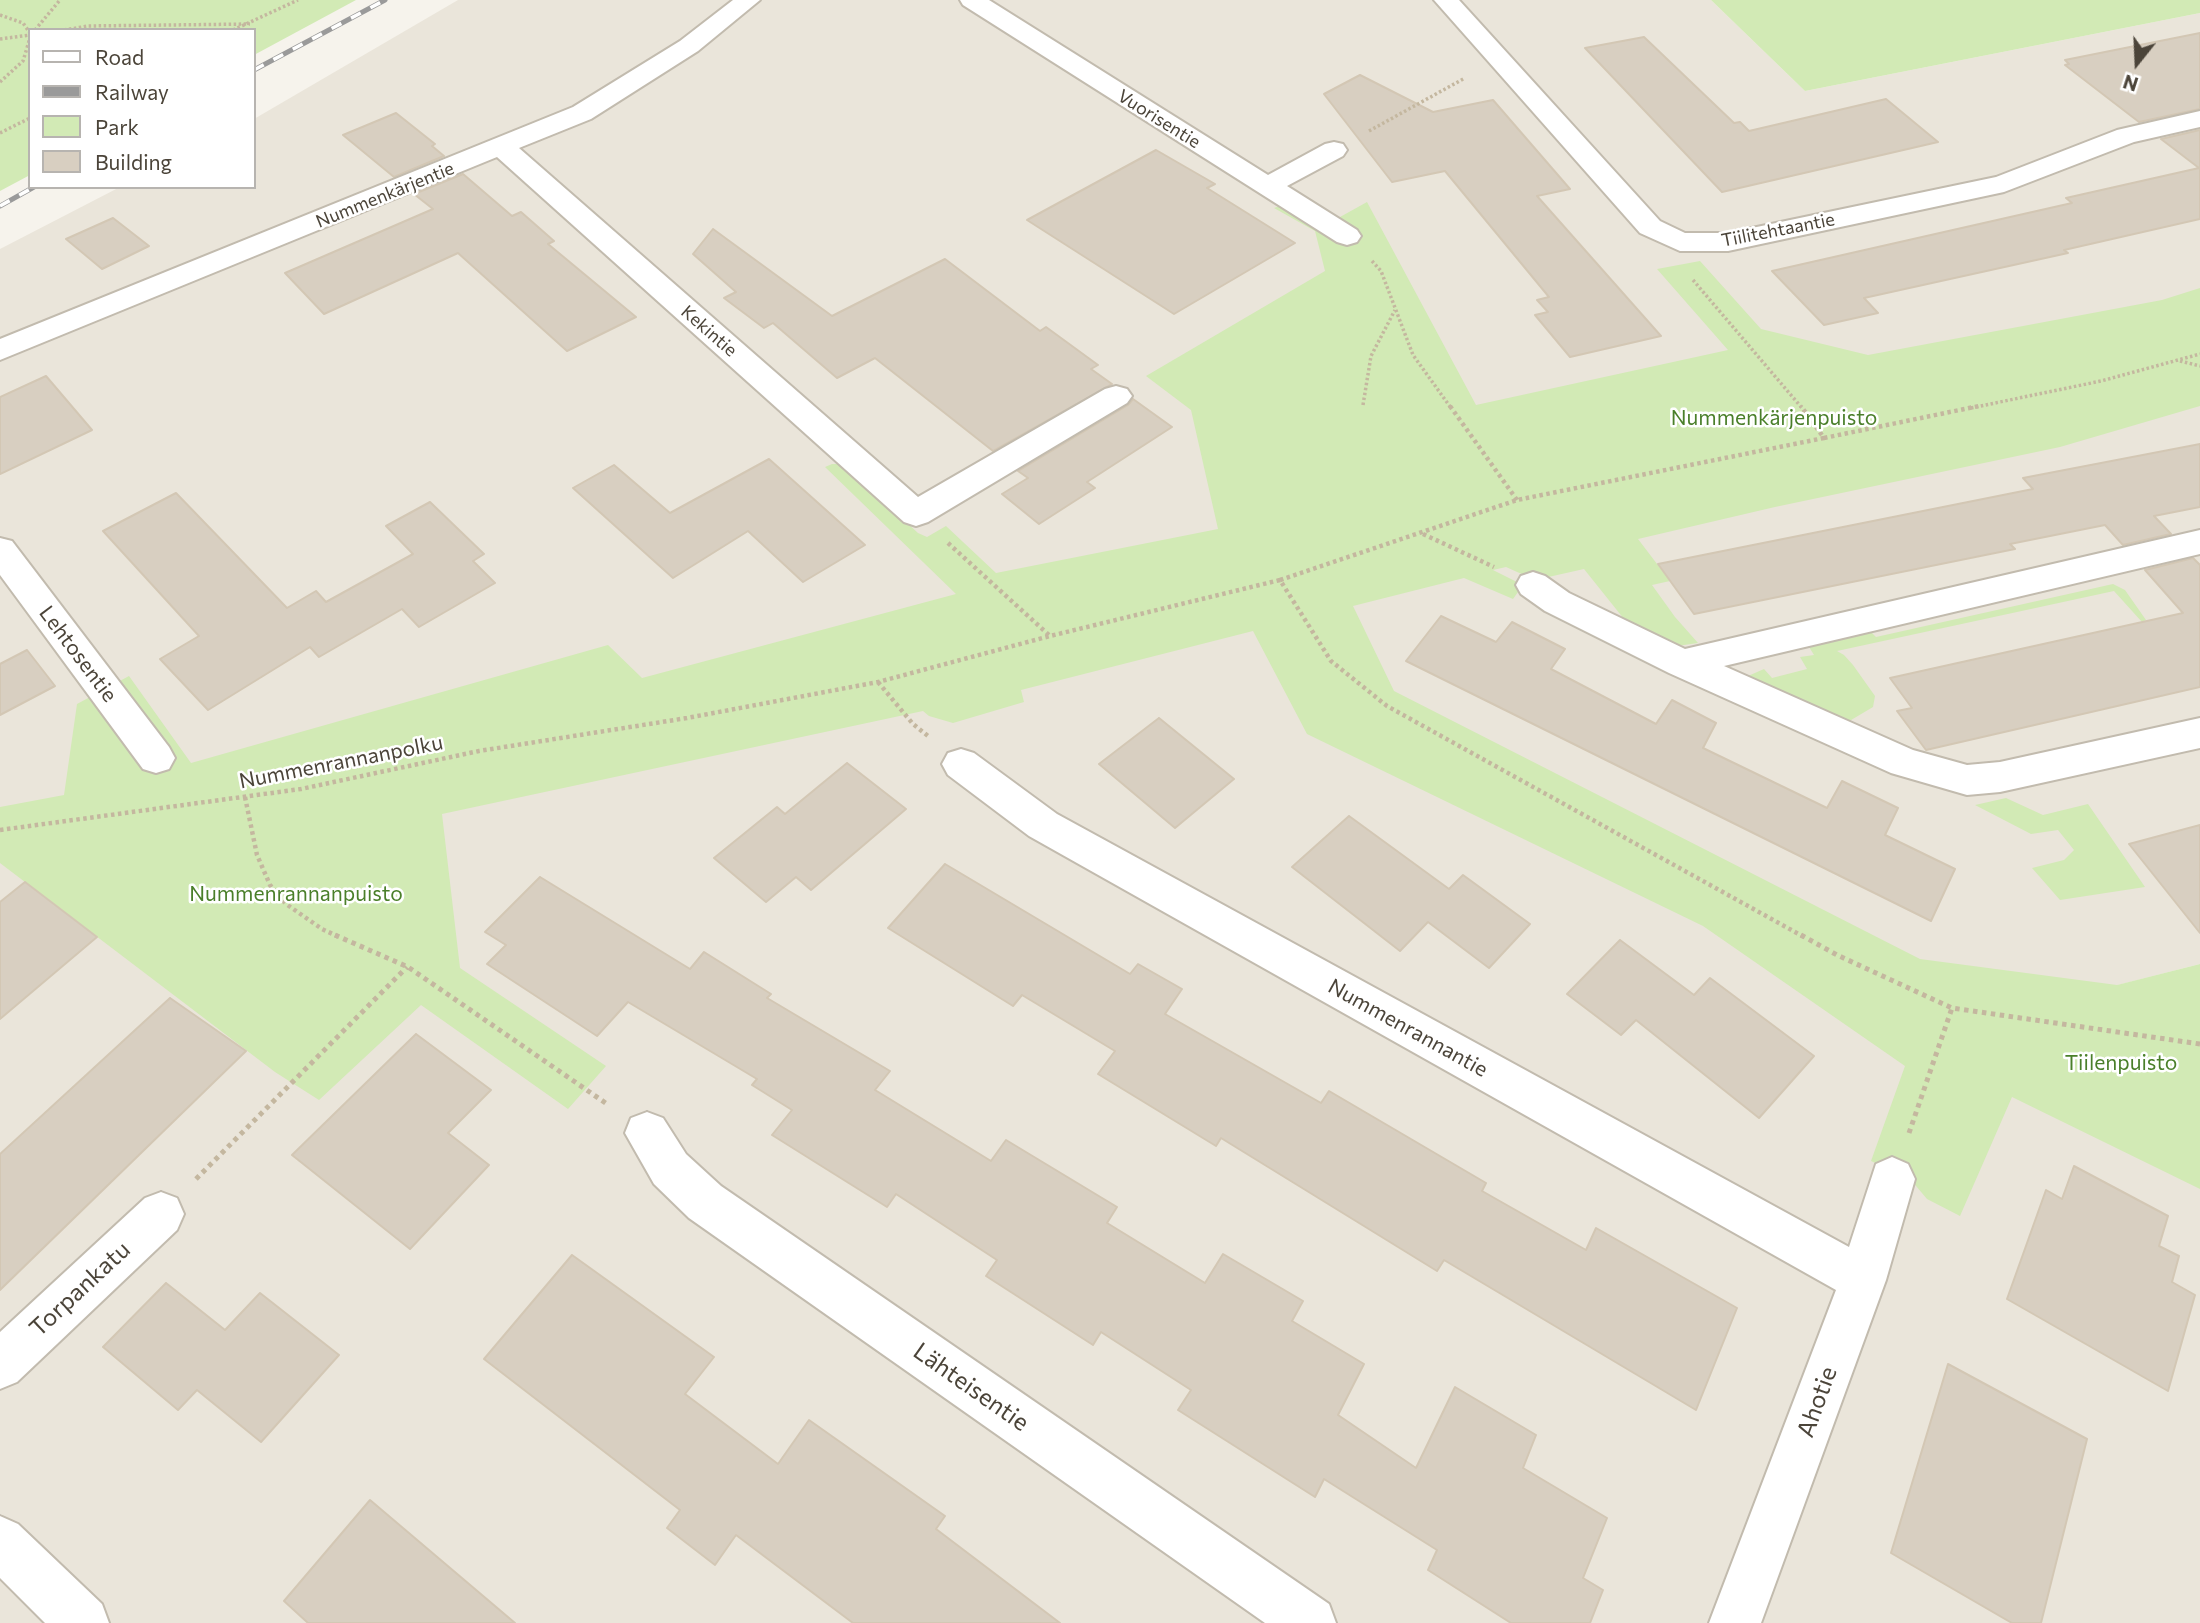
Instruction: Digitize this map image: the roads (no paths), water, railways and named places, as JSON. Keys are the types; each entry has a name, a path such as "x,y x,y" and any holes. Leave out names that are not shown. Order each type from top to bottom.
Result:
{"street":[{"name":"Nummenkärjentie","path":"0,350 582,113 689,46 748,0"},
{"name":"Vuorisentie","path":"972,0 1347,236"},
{"name":"Tiilitehtaantie","path":"1446,0 1650,227 1680,242 1728,242 2004,184 2126,136 2200,119"},
{"name":"Kekintie","path":"501,147 916,514 1116,396"},
{"path":"1266,187 1334,150"},
{"path":"1682,663 2200,542"},
{"name":"Lehtosentie","path":"0,550 156,758"},
{"path":"1533,585 1557,602 1682,663 1904,762 1967,780 2000,777 2200,733"},
{"name":"Nummenrannantie","path":"961,764 1043,825 1863,1280"},
{"name":"Lähteisentie","path":"648,1133 670,1169 705,1202 1310,1623"},
{"name":"Ahotie","path":"1735,1623 1863,1280 1892,1179"},
{"name":"Torpankatu","path":"0,1365 161,1214"},
{"path":"0,1542 83,1623"}],"railway":[{"path":"256,69 385,0"},
{"path":"0,206 30,189"}],"park label":[{"name":"Nummenkärjenpuisto","path":"1774,418"},
{"name":"Nummenrannanpuisto","path":"296,894"},
{"name":"Tiilenpuisto","path":"2121,1063"}]}
